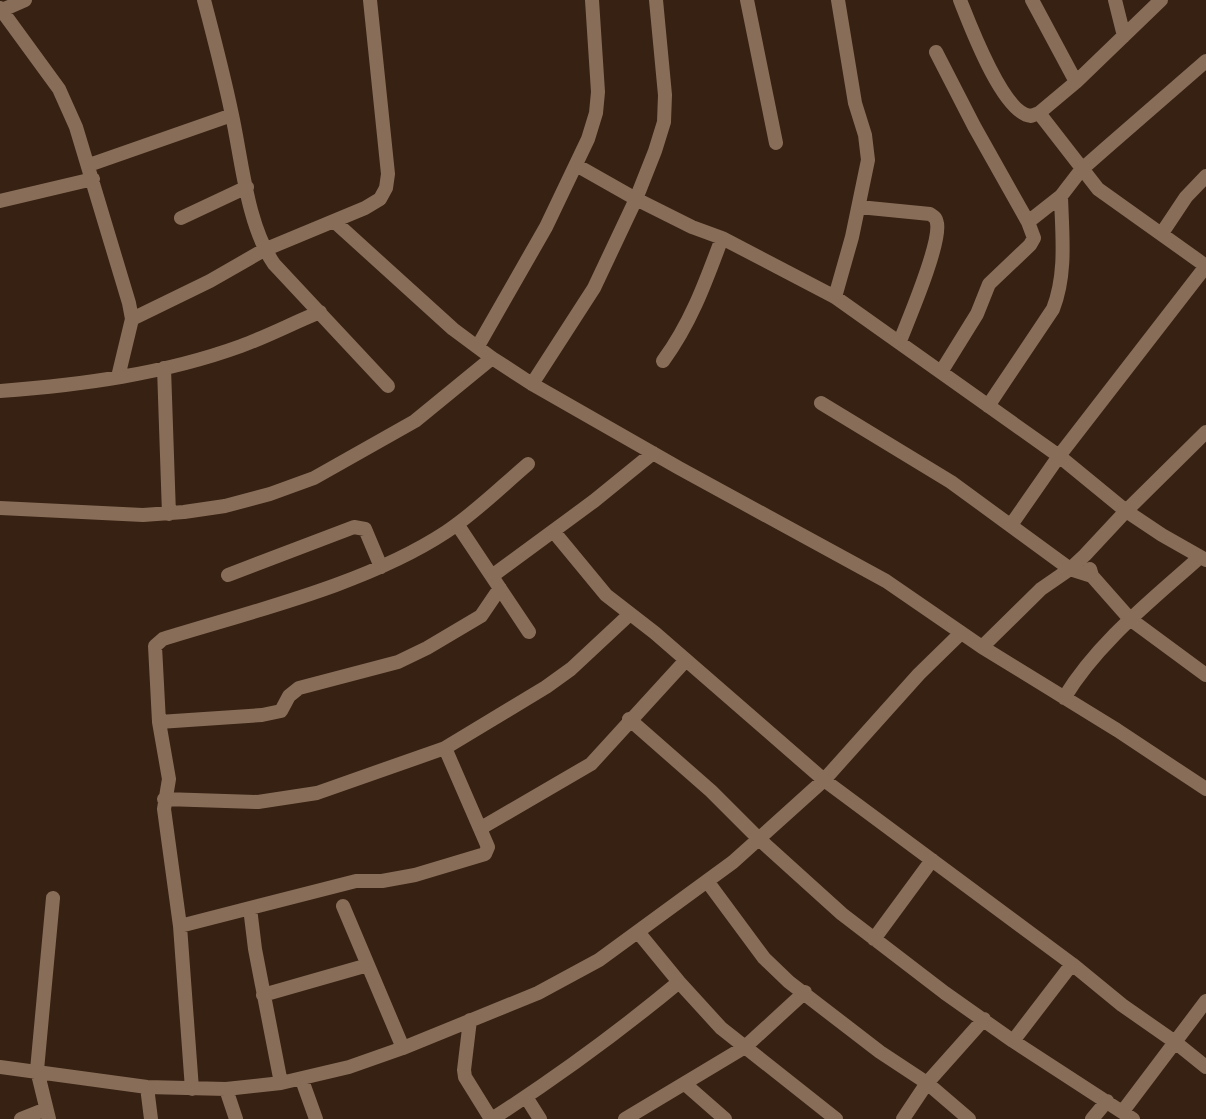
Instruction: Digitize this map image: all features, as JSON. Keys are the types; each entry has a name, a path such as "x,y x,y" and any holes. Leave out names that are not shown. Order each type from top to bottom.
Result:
{"street":[{"path":"24,0 1,10 58,89 76,127 129,303 132,319 118,377"},
{"path":"204,0 264,250 388,386"},
{"path":"132,319 210,281 264,250 335,222 380,199 386,188 388,174 370,0"},
{"path":"478,346 539,239 588,139 596,113 597,49 592,0"},
{"path":"532,384 594,288 636,199 664,122 665,95 656,0"},
{"path":"747,0 776,144"},
{"path":"835,297 868,160 855,103 838,0"},
{"path":"960,0 988,66 1003,92 1026,116 1039,113 1076,82 1161,0"},
{"path":"1032,0 1076,82"},
{"path":"1115,0 1124,36"},
{"path":"936,52 1033,235 1033,241 989,284 977,314 941,372"},
{"path":"1028,222 1061,196 1081,170 1206,61"},
{"path":"1011,525 1059,456 1206,266 1098,189 1039,113"},
{"path":"0,201 91,172 232,115"},
{"path":"576,165 636,199 692,227 723,238 835,297 1059,456 1126,511 1203,559 1130,619 1084,666 1064,698"},
{"path":"1162,233 1186,197 1206,176"},
{"path":"181,218 247,187"},
{"path":"988,406 1052,309 1059,292 1062,268 1061,196"},
{"path":"859,206 930,214 937,223 937,233 924,280 900,341"},
{"path":"335,222 453,329 492,358 653,453 886,581 982,647 1206,789"},
{"path":"663,360 680,338 697,305 723,238"},
{"path":"0,391 59,387 164,369 240,346 320,312"},
{"path":"0,508 143,515 225,506 270,494 314,478 415,421 492,358"},
{"path":"164,369 169,513"},
{"path":"821,403 951,482 1070,569 1092,576"},
{"path":"982,647 1041,589 1085,555 1206,432"},
{"path":"159,722 262,715 281,711 289,696 299,688 398,662 454,633 481,615 496,582 653,453"},
{"path":"192,1089 180,926 164,799 169,779 159,722 155,646 381,567 446,532 528,464"},
{"path":"457,524 529,632"},
{"path":"228,575 362,526 381,567"},
{"path":"554,532 606,595 686,660 824,780 1206,1067"},
{"path":"1085,555 1092,576 1130,619 1206,675"},
{"path":"164,799 258,802 317,793 445,748 571,669 630,614"},
{"path":"0,1067 37,1070 98,1082 192,1089 226,1089 302,1080 349,1068 403,1048 570,977 638,932 759,839 824,780 919,674 961,633"},
{"path":"481,828 591,764 629,719 686,660"},
{"path":"629,719 842,914 1013,1041 1128,1115 1175,1042 1206,1001"},
{"path":"180,926 356,881 382,881 415,875 482,856 488,851 488,847 445,748"},
{"path":"874,939 932,860"},
{"path":"707,881 764,958 789,982 880,1052 928,1083 969,1119"},
{"path":"22,1119 48,1114 37,1070 53,898"},
{"path":"343,906 403,1048"},
{"path":"250,908 263,995 281,1083"},
{"path":"638,932 721,1028 836,1119"},
{"path":"1013,1041 1072,964"},
{"path":"263,995 368,965"},
{"path":"470,1020 464,1060 465,1077 492,1119 639,1015 679,982"},
{"path":"625,1119 745,1047 805,992"},
{"path":"903,1119 928,1083 984,1019"},
{"path":"302,1080 316,1119"},
{"path":"685,1084 725,1119"},
{"path":"147,1087 151,1119"},
{"path":"226,1089 236,1119"},
{"path":"526,1097 540,1119"},
{"path":"1092,1119 1107,1101"}]}
